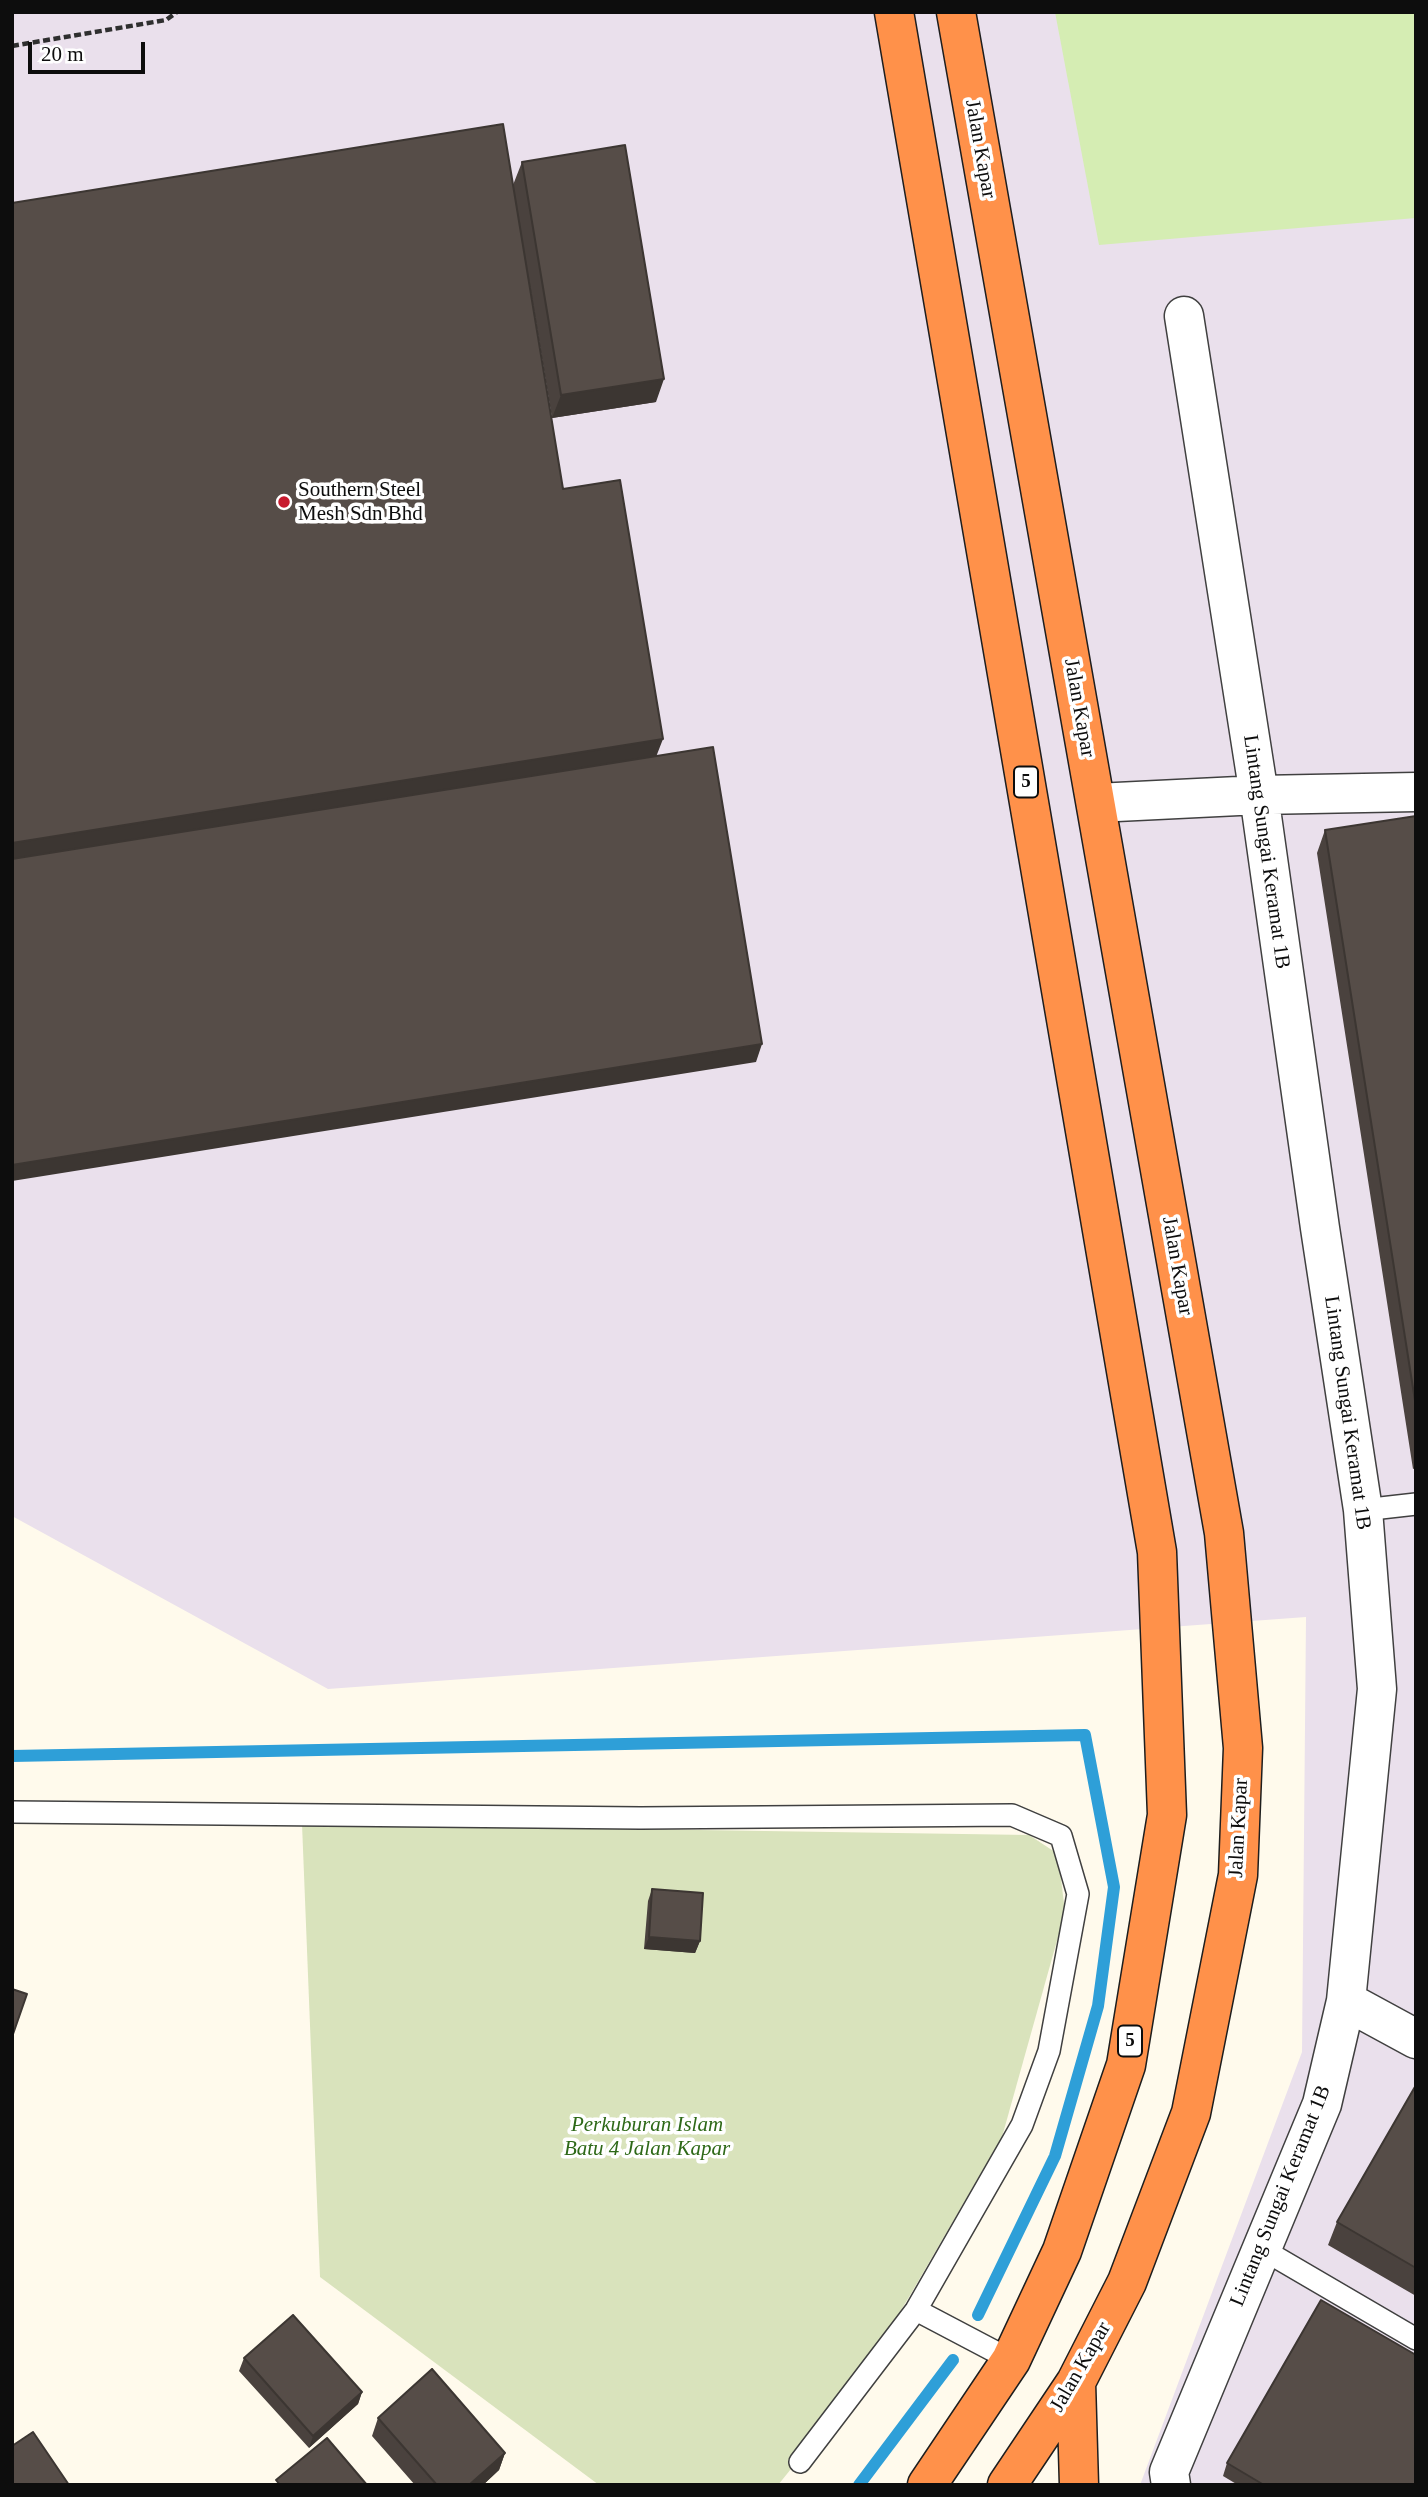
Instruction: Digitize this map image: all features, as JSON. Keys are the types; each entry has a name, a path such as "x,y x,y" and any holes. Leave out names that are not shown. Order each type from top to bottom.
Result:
{"highway":[{"name":"5","path":"894,12 1157,1552 1167,1815 1126,2065 1062,2251 1011,2360 927,2485"},
{"name":"Jalan Kapar","path":"956,12 1224,1532 1243,1748 1238,1875 1191,2113 1127,2282 1076,2382 1007,2485"},
{"path":"1076,2382 1079,2485"}],"street":[{"name":"Lintang Sungai Keramat 1B","path":"1171,2485 1169,2472 1322,2105 1346,2001 1377,1689 1363,1510 1259,795 1184,316"},
{"path":"1096,803 1259,795 1416,792"},
{"path":"1346,2001 1416,2039"}],"lane":[{"path":"1363,1510 1416,1504"},
{"path":"12,1812 627,1818 1012,1815 1061,1836 1078,1894 1049,2051 1022,2125 916,2310 800,2462"},
{"path":"1262,2249 1416,2339"},
{"path":"916,2310 1011,2360"}],"path":[{"path":"12,46 166,20 177,12"}],"shaded area":[{"path":"12,12 1416,12 1416,2485 1140,2485 1302,2052 1306,1617 328,1689 12,1516"}],"green space":[{"path":"1055,12 1416,12 1416,218 1099,245"},
{"name":"Perkuburan Islam Batu 4 Jalan Kapar","path":"302,1824 1029,1835 1058,1854 1065,1912 1002,2137 842,2406 778,2485 599,2485 320,2277"}],"building":[{"name":"Southern Steel Mesh Sdn Bhd","path":"503,124 563,489 620,480 663,739 12,843 12,203"},
{"path":"625,145 664,379 561,395 522,162"},
{"path":"713,747 762,1044 12,1165 12,859"},
{"path":"1416,816 1416,1407 1325,830"},
{"path":"652,1889 703,1893 700,1941 649,1937"},
{"path":"12,1989 27,1994 12,2037"},
{"path":"1416,2085 1416,2268 1337,2222"},
{"path":"1321,2300 1416,2355 1416,2485 1264,2485 1227,2463"},
{"path":"293,2315 362,2392 313,2436 244,2358"},
{"path":"432,2369 505,2453 469,2485 437,2485 378,2418"},
{"path":"33,2432 69,2485 12,2485 12,2446"},
{"path":"327,2438 367,2485 280,2485 276,2480"}],"waterway":[{"path":"12,1756 1085,1735 1114,1887 1098,2006 1055,2156 978,2315"},
{"path":"859,2485 953,2360"}],"place":[{"name":"Southern Steel Mesh Sdn Bhd","path":"284,502"}]}
